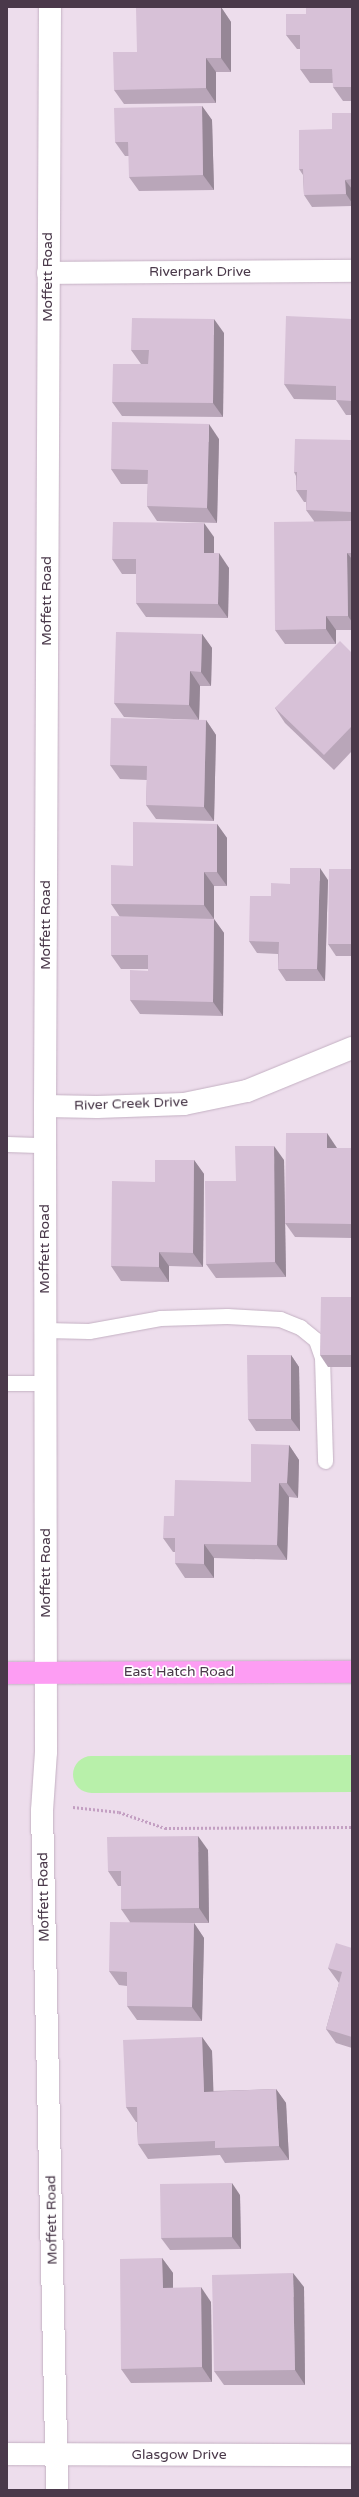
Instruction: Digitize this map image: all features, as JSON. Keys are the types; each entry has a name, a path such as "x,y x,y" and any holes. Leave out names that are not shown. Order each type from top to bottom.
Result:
{"main road":[{"name":"East Hatch Road","path":"7,1673 352,1672"}],"street":[{"name":"Moffett Road","path":"50,7 45,1106 46,1752 42,1811 57,2490"},
{"name":"Riverpark Drive","path":"48,273 352,271"},
{"name":"River Creek Drive","path":"45,1106 97,1107 184,1104 247,1091 352,1048"},
{"name":"Glasgow Drive","path":"7,2454 57,2456 352,2455"}],"lane":[{"path":"7,1144 45,1145"},
{"path":"45,1330 90,1331 160,1318 227,1316 280,1319 300,1327 316,1340 322,1357 325,1461"},
{"path":"7,1383 46,1383"}],"path":[{"path":"73,1807 120,1812 165,1828 352,1827"}],"shaded area":[{"path":"7,7 352,7 352,2490 7,2490"}],"building":[{"path":"221,7 221,58 206,58 206,88 114,90 113,52 137,52 136,8"},
{"path":"306,7 352,7 352,87 333,87 332,69 300,69 300,35 286,35 286,14 306,14"},
{"path":"202,106 203,175 129,177 128,142 115,142 114,108"},
{"path":"332,113 352,113 352,179 345,180 346,194 304,195 303,169 299,169 299,130 332,129"},
{"path":"286,316 352,319 352,401 336,400 336,386 284,384"},
{"path":"132,318 214,319 213,403 112,402 113,364 148,364 149,350 131,350"},
{"path":"112,422 209,424 207,508 147,506 148,470 111,469"},
{"path":"295,439 352,440 352,512 306,510 307,490 296,490 297,472 294,472"},
{"path":"351,521 351,553 347,553 348,616 326,616 326,629 275,630 274,522"},
{"path":"113,522 204,523 204,553 219,553 218,604 136,603 136,559 112,559"},
{"path":"116,632 202,634 201,672 190,671 189,705 114,703"},
{"path":"340,641 352,653 352,726 324,755 275,708"},
{"path":"111,718 206,720 204,807 146,805 147,766 110,765"},
{"path":"133,822 217,824 217,872 204,872 204,905 111,904 111,865 133,866"},
{"path":"290,868 320,868 317,969 278,969 279,942 249,941 250,896 271,896 271,883 290,884"},
{"path":"329,869 352,869 352,944 328,944"},
{"path":"111,916 214,919 213,1002 130,1000 130,970 148,971 148,955 111,955"},
{"path":"286,1133 327,1133 327,1148 352,1148 352,1224 285,1223"},
{"path":"235,1146 274,1146 275,1262 206,1264 205,1181 236,1181"},
{"path":"155,1160 194,1160 193,1253 159,1252 159,1267 111,1266 112,1181 155,1182"},
{"path":"321,1297 352,1297 352,1355 320,1355"},
{"path":"247,1355 291,1355 291,1419 248,1419"},
{"path":"251,1444 289,1445 287,1483 279,1483 277,1545 204,1544 204,1564 175,1563 175,1538 163,1538 164,1516 174,1516 175,1480 251,1482"},
{"path":"198,1836 199,1908 121,1909 121,1871 108,1871 107,1837"},
{"path":"110,1922 194,1923 192,2007 127,2006 127,1972 109,1971"},
{"path":"336,1943 352,1948 352,2037 326,2029 342,1972 328,1968"},
{"path":"202,2037 204,2092 276,2089 279,2146 215,2148 215,2141 138,2144 137,2107 126,2107 123,2040"},
{"path":"232,2183 232,2237 161,2238 160,2184"},
{"path":"162,2258 163,2288 201,2287 202,2367 121,2369 120,2259"},
{"path":"293,2273 295,2370 214,2371 212,2275"}],"waterway":[{"path":"91,1774 352,1773"}]}
